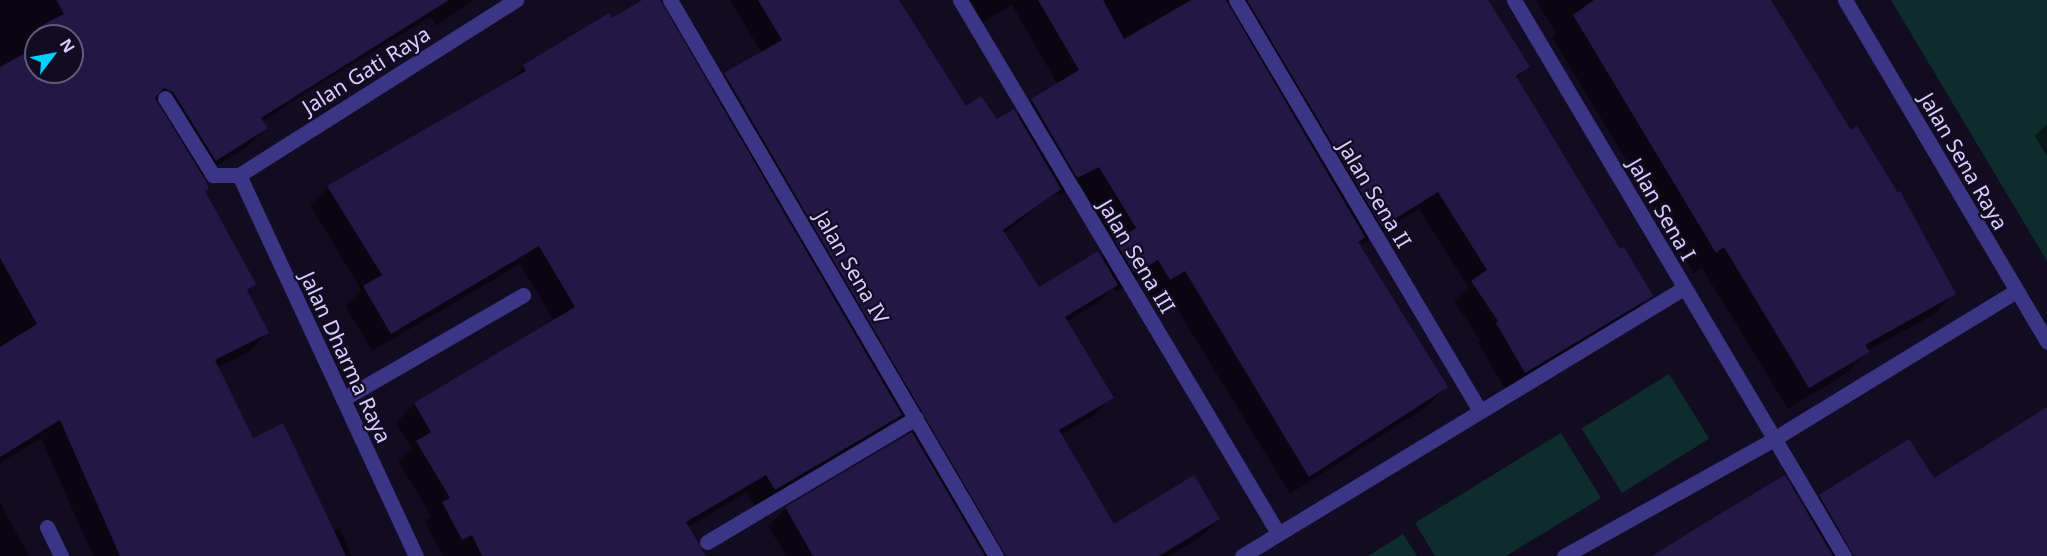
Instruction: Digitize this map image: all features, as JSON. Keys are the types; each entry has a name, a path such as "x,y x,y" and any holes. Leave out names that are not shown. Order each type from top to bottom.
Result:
{"street":[{"name":"Jalan Gati Raya","path":"239,175 516,0"},
{"name":"Jalan Sena IV","path":"670,0 996,556"},
{"name":"Jalan Sena III","path":"960,0 1278,533"},
{"name":"Jalan Sena II","path":"1236,0 1479,409"},
{"name":"Jalan Sena I","path":"1514,0 1772,440 1844,556"},
{"name":"Jalan Sena Raya","path":"1845,0 2047,342"},
{"path":"165,98 213,175 239,175"},
{"name":"Jalan Dharma Raya","path":"239,175 416,556"},
{"path":"1242,556 1479,409 1684,288"},
{"path":"1564,556 1772,440 2016,291"},
{"path":"343,399 524,295"},
{"path":"707,542 916,418"},
{"path":"47,527 61,556"}],"green space":[{"path":"1891,0 2047,0 2047,261"},
{"path":"1669,374 1709,438 1622,493 1582,429"},
{"path":"1561,433 1601,498 1506,556 1435,556 1415,523"},
{"path":"1403,534 1417,556 1368,556"}],"building":[{"path":"56,0 449,0 261,118 268,128 216,161 173,92 164,88 155,98 206,181 209,189 205,191 256,284 247,290 269,333 215,360 253,438 283,423 346,556 120,556 60,420 0,457 0,347 37,324 0,258 0,67 24,54 24,84 84,84 84,24 45,24 64,14"},
{"path":"642,0 660,0 902,415 775,490 766,475 686,522 706,556 482,556 472,535 462,540 442,502 450,498 416,441 431,432 414,403 575,307 539,246 391,334 363,286 382,275 327,186 526,71 523,65 609,13 612,18"},
{"path":"758,0 899,0 966,106 981,96 997,119 1014,109 1061,189 1003,230 1039,287 1098,251 1118,285 1065,317 1114,398 1059,430 1114,524 1194,475 1220,519 1159,556 1006,556 724,73 782,40"},
{"path":"1038,0 1103,0 1124,39 1191,0 1226,0 1365,237 1358,242 1448,387 1309,477 1185,271 1170,280 1158,260 1135,274 1115,241 1136,228 1099,167 1077,178 1031,99 1079,70"},
{"path":"1247,0 1488,0 1530,67 1516,76 1620,249 1624,247 1653,296 1525,373 1496,323 1498,321 1471,281 1487,270 1438,192 1382,227"},
{"path":"1594,0 1771,0 1851,130 1857,126 1898,193 1900,191 1956,294 1865,345 1870,352 1809,388 1724,247 1716,253 1573,15"},
{"path":"2047,407 2047,556 1854,556 1819,495 1909,439 1934,478"},
{"path":"912,432 985,556 813,556 785,507"},
{"path":"1785,475 1833,556 1652,556 1700,526"}]}
